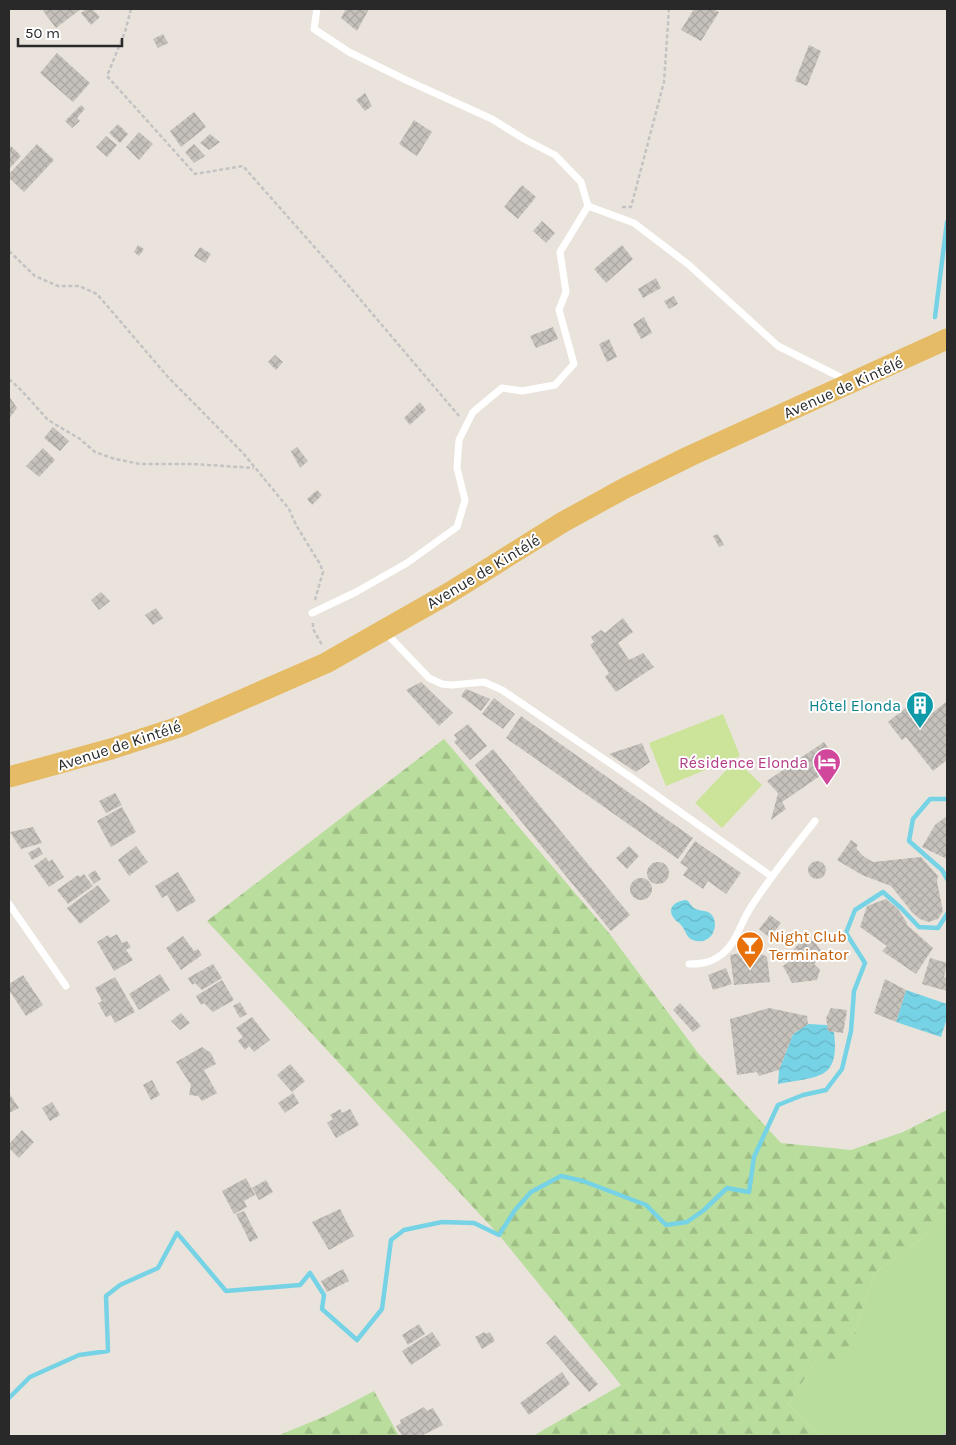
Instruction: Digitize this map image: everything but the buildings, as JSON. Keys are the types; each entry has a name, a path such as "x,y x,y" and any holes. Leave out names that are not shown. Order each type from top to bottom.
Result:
{"main road":[{"name":"Avenue de Kintélé","path":"9,777 111,749 182,726 326,663 449,593 563,522 625,488 690,456 947,339"}],"lane":[{"path":"312,613 356,592 407,563 457,527 466,500 457,468 459,440 473,412 502,388 522,392 555,385 574,364 559,310 566,292 560,252 588,206 580,182 555,155 492,119 349,52 314,28 317,9"},
{"path":"588,206 634,223 689,265 778,346 851,383"},
{"path":"384,630 429,678 442,684 452,685 484,682 502,690 632,778 771,876"},
{"path":"689,964 705,964 722,954 735,940 749,910 771,876 815,821"},
{"path":"9,904 66,986"}],"path":[{"path":"131,9 125,32 107,76 195,174 243,166 348,285 466,425"},
{"path":"614,206 631,206 664,82 670,9"},
{"path":"9,251 35,276 58,286 79,286 97,294 168,377 243,454 289,509 323,572 312,613 314,629 321,641 326,663"},
{"path":"9,380 22,391 48,420 95,452 108,457 140,464 193,464 254,468"},
{"path":"943,1436 947,1432"}],"green space":[{"path":"723,714 740,756 666,786 649,743"},
{"path":"444,739 609,933 698,1053 781,1143 851,1150 903,1132 947,1110 947,1220 876,1272 855,1331 859,1345 834,1361 820,1355 788,1404 819,1436 533,1436 621,1385 499,1235 207,921"},
{"path":"736,760 762,785 722,828 695,803"},
{"path":"947,1220 947,1432 943,1436 819,1436 788,1404 820,1355 855,1331 876,1272"},
{"path":"374,1391 399,1436 277,1436 328,1415"}],"water":[{"path":"686,900 694,908 712,915 715,925 713,934 706,940 696,941 690,939 671,913 674,905"},
{"path":"906,990 947,1004 947,1018 941,1037 896,1022"},
{"path":"808,1024 827,1025 828,1031 834,1032 835,1048 833,1060 829,1068 815,1077 778,1084 779,1070 793,1034"}],"waterway":[{"path":"935,317 947,222"},
{"path":"947,799 930,799 913,819 909,841 942,870 947,879"},
{"path":"9,1398 30,1377 79,1355 108,1351 106,1296 120,1285 158,1268 177,1233 226,1291 300,1285 310,1273 324,1295 322,1309 357,1340 382,1309 391,1240 404,1230 442,1222 474,1223 499,1235 515,1210 531,1192 561,1176 583,1181 646,1205 666,1225 687,1222 704,1210 727,1188 749,1192 754,1157 778,1105 803,1095 826,1090 842,1069 851,1031 854,991 865,963 846,933 855,910 883,892 919,927 938,928 947,914"}],"place":[{"name":"Hôtel Elonda","path":"920,729"},
{"name":"Résidence Elonda","path":"827,786"},
{"name":"Night Club Terminator","path":"750,969"}]}
